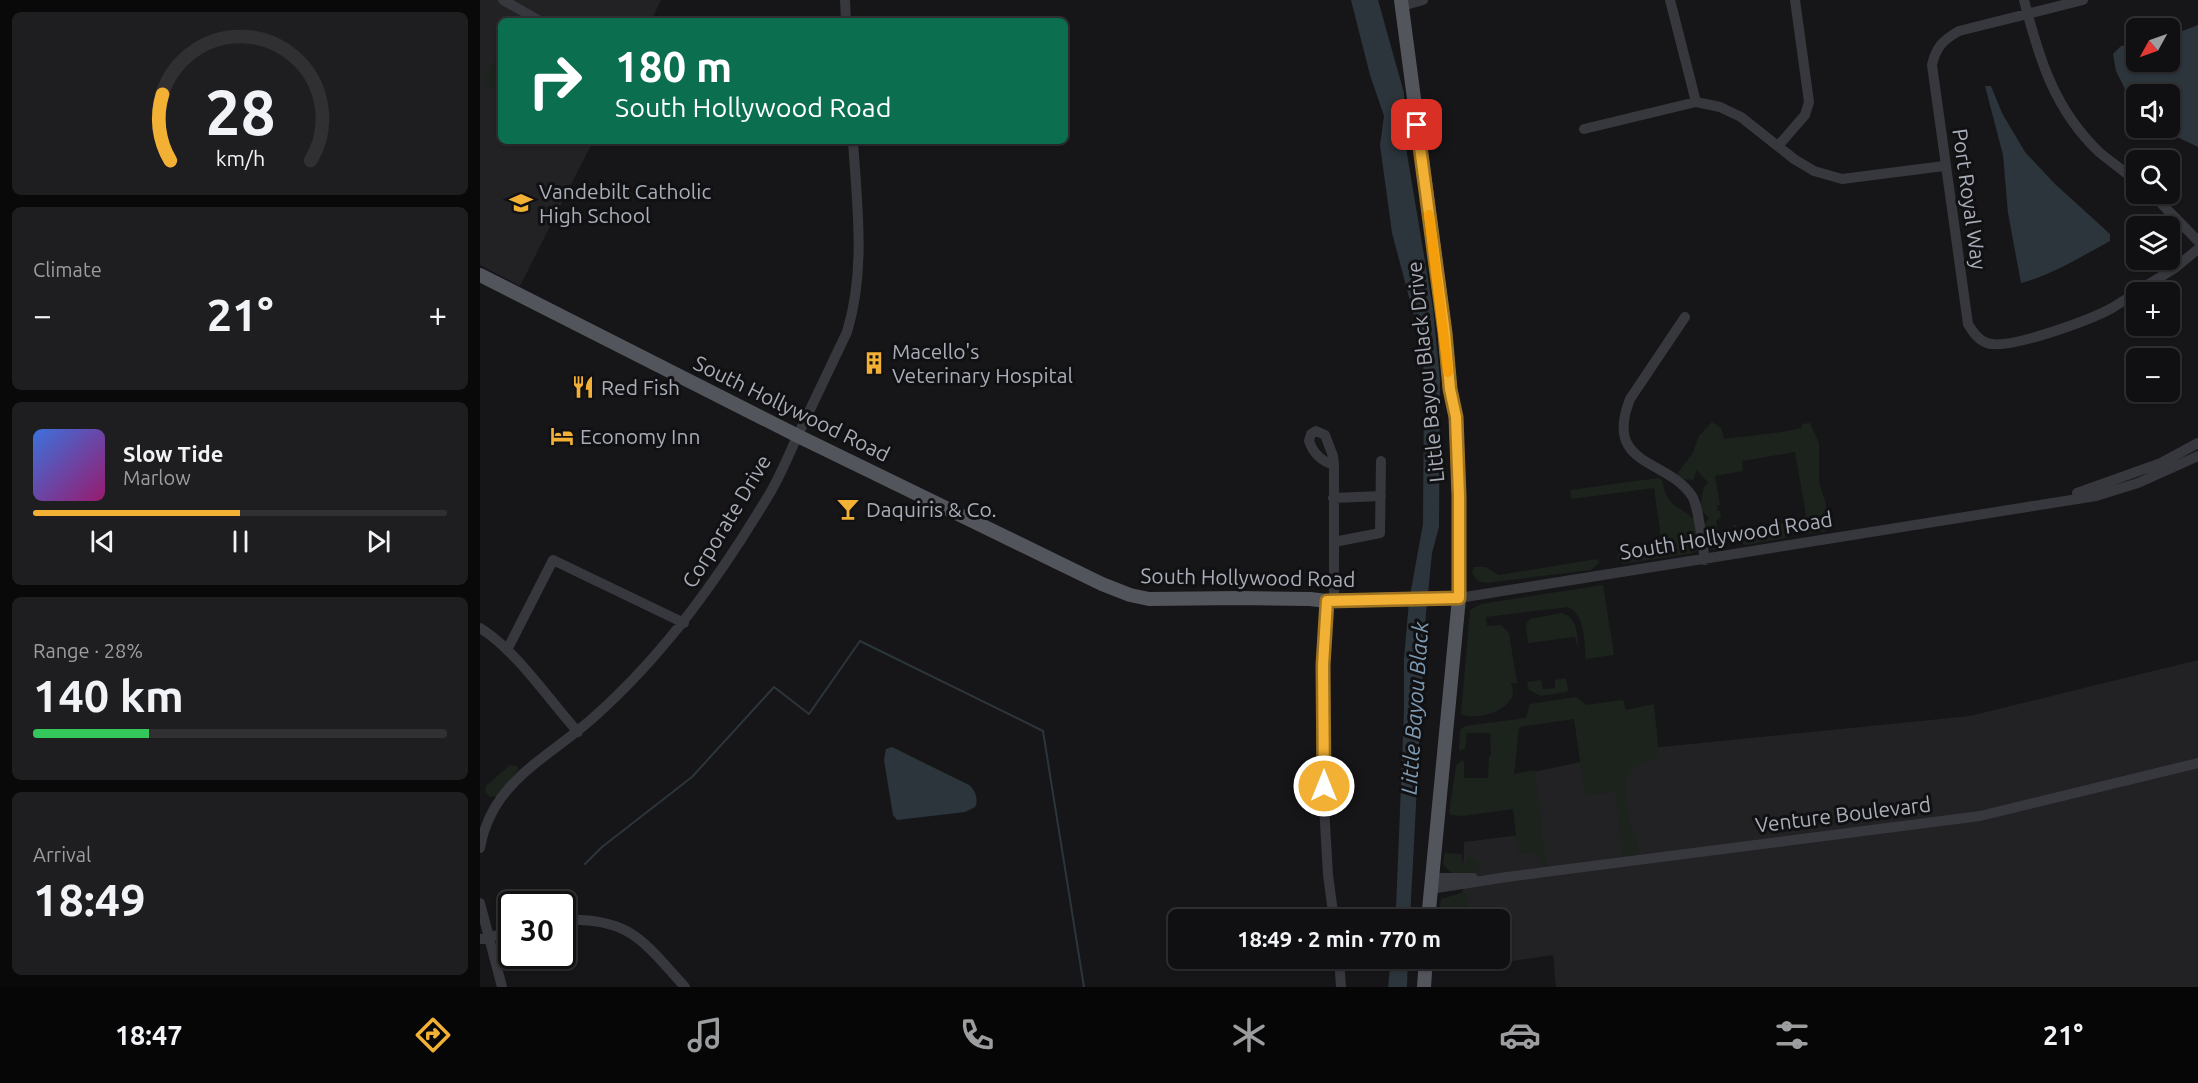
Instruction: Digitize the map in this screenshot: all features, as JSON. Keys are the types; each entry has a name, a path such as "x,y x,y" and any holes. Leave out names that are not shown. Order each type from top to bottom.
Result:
{"main road":[{"name":"Little Bayou Black Drive","path":"1401,3 1445,333 1450,389 1456,417 1459,496 1459,598 1429,909"},
{"name":"South Hollywood Road","path":"480,275 798,436 1102,584 1130,595 1149,599 1275,598 1330,601 1459,598"},
{"path":"1424,987 1425,969"}],"street":[{"path":"503,0 535,18"},
{"path":"845,0 846,18"},
{"path":"1401,3 1423,0"},
{"path":"1670,0 1696,102"},
{"path":"1778,146 1805,115 1809,102 1795,0"},
{"path":"2025,0 2039,55 2055,93 2099,151 2126,173"},
{"name":"Port Royal Way","path":"2083,0 1959,31 1943,40 1935,52 1932,65 1944,166 1968,324 1976,336 1988,344 2003,345 2058,331 2111,309 2126,299"},
{"path":"1584,129 1696,102 1720,107 1741,117 1814,171 1842,178 1944,166"},
{"name":"Corporate Drive","path":"480,848 482,837 496,807 516,779 537,760 578,732 639,675 684,623 771,491 847,332 854,308 859,268 853,144"},
{"path":"2162,204 2198,241"},
{"name":"Port Royal Way","path":"2153,282 2198,249"},
{"path":"1685,317 1630,399 1624,429 1640,452 1686,488 1694,499 1705,560"},
{"name":"South Hollywood Road","path":"2046,503 2161,463 2198,443"},
{"name":"South Hollywood Road","path":"1459,598 2096,496 2138,483 2198,456"},
{"path":"1334,542 1380,533 1381,461"},
{"path":"1333,909 1324,806 1323,665 1334,542 1334,465"},
{"path":"1334,498 1381,496"},
{"path":"507,650 553,560 684,623"},
{"path":"480,628 493,635 578,732"},
{"name":"Venture Boulevard","path":"1430,883 1488,879 1971,818 2198,763"},
{"path":"480,903 484,938 502,987"},
{"path":"576,919 607,922 630,932 650,948 685,987"},
{"path":"1340,969 1341,987"}],"shaded area":[{"name":"Vandebilt Catholic High School","path":"480,0 661,0 652,18 498,18 498,144 591,144 520,286 480,265"},
{"path":"498,54 498,90 487,85 485,79"},
{"path":"1712,422 1721,428 1724,439 1793,430 1802,428 1802,424 1810,423 1819,443 1819,483 1829,524 1826,531 1806,534 1799,529 1798,519 1806,515 1795,452 1742,461 1743,471 1715,476 1720,505 1717,505 1721,517 1716,521 1718,533 1726,533 1728,540 1722,548 1714,550 1708,548 1703,526 1709,518 1701,510 1701,501 1703,488 1708,483 1697,470 1693,480 1683,479 1677,474 1692,454 1699,436"},
{"path":"1658,478 1662,480 1664,489 1673,504 1694,519 1699,549 1693,553 1623,564 1617,558 1621,549 1654,544 1661,538 1654,488 1571,499 1570,490"},
{"path":"1787,516 1789,516 1791,529 1785,538 1746,545 1736,540 1734,525 1737,530 1787,522"},
{"path":"1596,559 1600,562 1591,570 1486,583 1478,581 1472,573 1474,567 1485,567 1499,575"},
{"path":"1603,585 1614,655 1586,659 1581,623 1574,611 1568,607 1486,617 1487,626 1501,625 1509,633 1517,683 1511,683 1512,697 1497,711 1482,716 1461,714 1470,610 1481,604"},
{"path":"1561,613 1567,615 1574,623 1579,652 1575,637 1528,643 1526,624 1530,619"},
{"path":"2198,660 2198,987 1556,987 1553,955 1510,962 1510,909 1462,909 1464,842 1535,833 1529,773 1641,749 1970,716"},
{"path":"1566,678 1568,690 1566,692 1541,696 1529,690 1527,682 1541,680 1543,689 1555,688 1555,680"},
{"path":"1576,697 1586,705 1623,700 1626,710 1654,704 1659,757 1637,766 1627,777 1628,809 1640,851 1636,856 1629,857 1622,854 1615,792 1585,795 1574,719 1519,727 1514,774 1535,770 1546,865 1544,866 1540,865 1539,856 1534,852 1518,854 1513,809 1463,816 1451,815 1449,812 1456,766 1462,760 1464,778 1488,778 1489,756 1491,755 1490,733 1467,733 1465,749 1459,750 1460,730 1465,726 1526,718 1530,704"},
{"path":"510,765 517,766 518,770 497,796 490,797 485,792 486,786"},
{"path":"1445,853 1462,854 1462,863 1466,863 1468,857 1478,862 1480,869 1466,874 1450,872 1443,864"},
{"path":"1464,892 1468,896 1467,909 1440,909 1441,899"}],"water":[{"name":"Little Bayou Black","path":"1351,0 1378,0 1404,93 1406,148 1433,309 1440,380 1439,527 1432,553 1426,613 1411,909 1396,909 1404,659 1409,601 1423,524 1423,350 1392,233 1380,145 1384,116 1370,75"},
{"path":"2198,25 2198,147 2179,138 2180,84 2126,84 2126,91 2116,71 2113,54 2121,46 2126,45 2126,72 2180,72 2180,32"},
{"path":"1985,86 1991,86 2002,113 2025,152 2055,184 2110,234 2110,241 2089,253 2033,280 2021,283 2008,213 2003,155"},
{"path":"892,747 969,785 976,795 975,807 965,812 897,820 893,815 884,760 886,749"},
{"path":"1390,969 1408,969 1407,987 1388,987"}],"waterway":[{"path":"585,864 602,847 692,777 774,687 809,714 860,641 1043,731 1084,987"}],"slow traffic":[{"path":"1429,215 1448,372"}],"place":[{"name":"Vandebilt Catholic High School","path":"521,203"},
{"name":"Macello's Veterinary Hospital","path":"874,363"},
{"name":"Red Fish","path":"583,387"},
{"name":"Economy Inn","path":"562,436"},
{"name":"Daquiris & Co.","path":"848,509"}],"route":[{"path":"1324,786 1323,665 1327,601 1459,598 1456,417 1450,389 1445,333 1417,125"}]}
